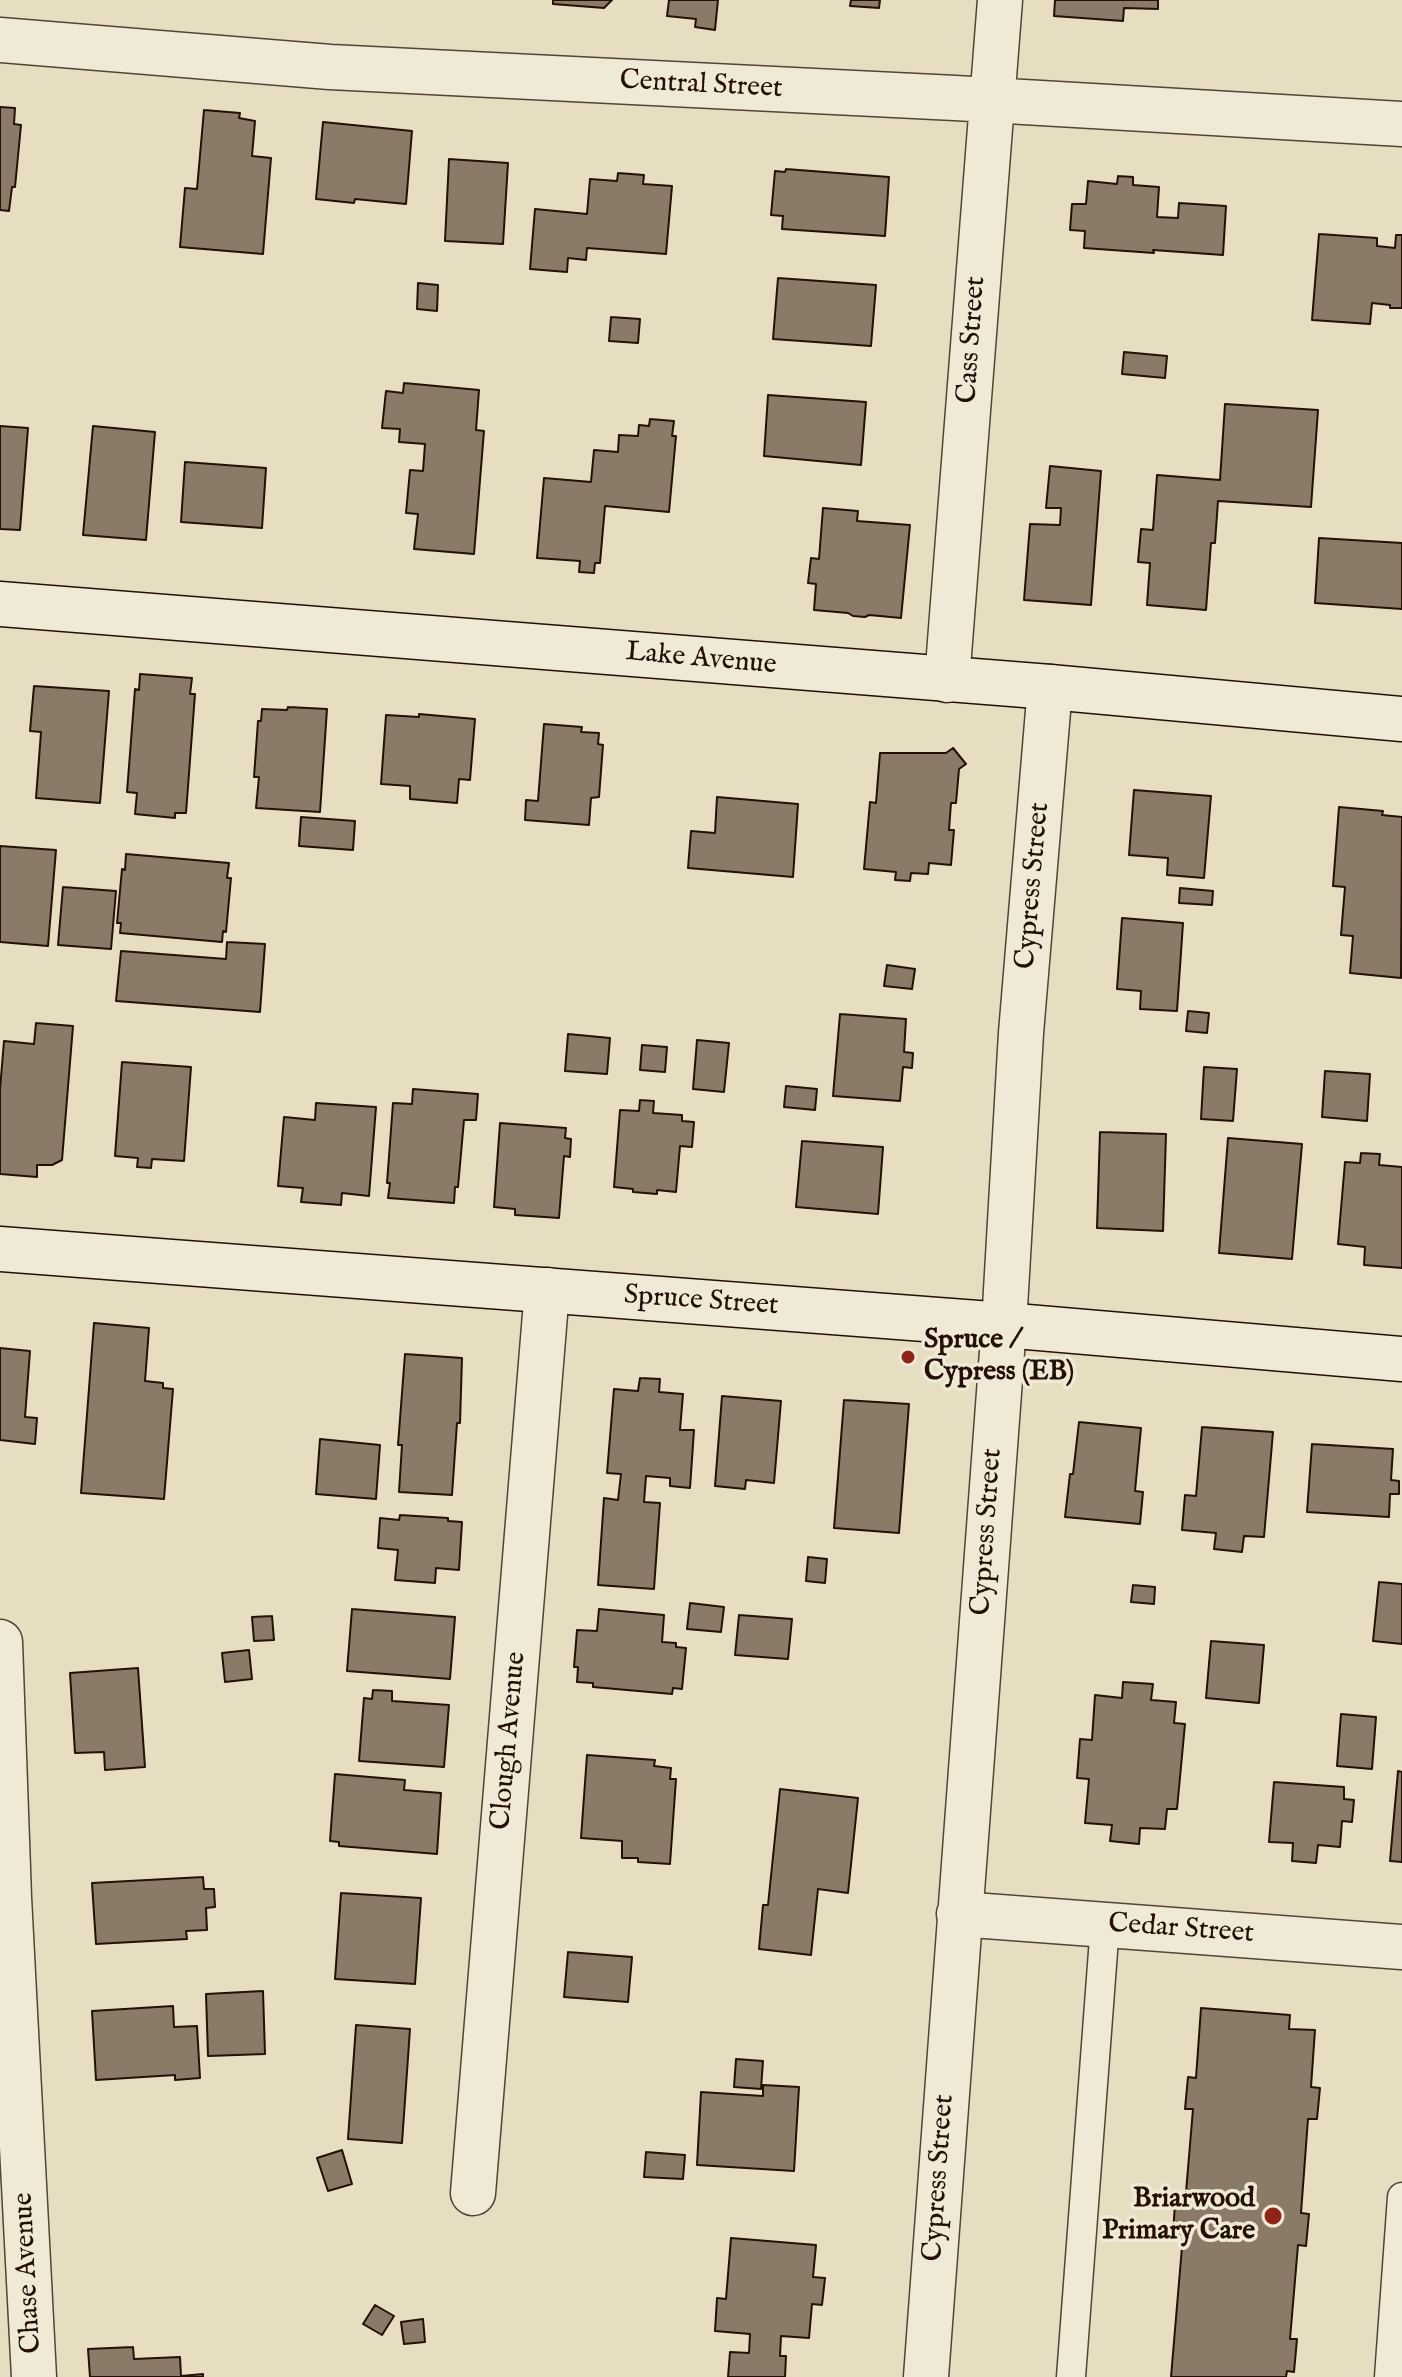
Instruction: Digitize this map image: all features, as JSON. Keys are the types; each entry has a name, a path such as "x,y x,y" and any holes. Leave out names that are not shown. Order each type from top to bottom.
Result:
{"street":[{"name":"Cass Street","path":"947,680 1000,0"},
{"name":"Central Street","path":"0,40 330,67 1402,124"},
{"name":"Lake Avenue","path":"0,604 1050,687 1402,719"},
{"name":"Cypress Street","path":"926,2377 1004,1325 1021,1033 1050,687"},
{"name":"Spruce Street","path":"0,1249 1004,1325 1402,1359"},
{"name":"Clough Avenue","path":"473,2193 547,1290"},
{"name":"Chase Avenue","path":"0,1642 5,1898 34,2377"},
{"name":"Cedar Street","path":"959,1914 1402,1947"}],"lane":[{"path":"1071,2377 1105,1925"},
{"path":"1389,2377 1402,2197"}],"building":[{"path":"553,0 612,0 604,8 553,4"},
{"path":"669,0 718,0 715,30 695,27 696,19 667,16"},
{"path":"851,0 880,0 879,8 850,6"},
{"path":"1055,0 1158,0 1158,9 1124,8 1123,21 1054,16"},
{"path":"0,107 15,108 14,124 21,125 15,187 12,187 9,211 0,210"},
{"path":"204,110 240,113 239,118 255,121 252,156 271,158 263,254 180,247 185,188 197,189"},
{"path":"323,122 412,131 406,204 316,199"},
{"path":"449,159 508,163 503,244 445,241"},
{"path":"786,169 889,177 885,236 782,229 783,216 771,215 775,171 785,172"},
{"path":"618,173 644,175 643,184 672,186 666,254 587,248 586,260 568,258 567,272 530,269 535,209 587,214 590,179 617,181"},
{"path":"1118,176 1133,177 1133,185 1159,187 1157,217 1178,218 1179,203 1226,206 1223,255 1084,248 1085,231 1070,230 1072,204 1086,204 1088,181 1117,184"},
{"path":"1319,234 1377,238 1377,246 1395,248 1396,235 1402,235 1402,308 1372,303 1370,324 1312,320"},
{"path":"778,278 876,285 871,346 773,339"},
{"path":"418,283 438,285 437,311 417,309"},
{"path":"611,317 640,319 638,343 609,341"},
{"path":"1124,352 1167,356 1165,378 1122,374"},
{"path":"404,383 479,390 476,430 484,431 474,554 414,549 418,514 406,513 410,470 423,471 425,444 399,442 400,429 382,428 386,391 403,393"},
{"path":"768,395 866,402 861,465 764,456"},
{"path":"1225,404 1318,410 1311,507 1218,501 1206,610 1147,605 1150,563 1138,562 1141,529 1153,530 1157,475 1220,480"},
{"path":"650,419 674,421 672,436 676,436 669,512 605,506 600,563 595,563 594,573 579,572 580,561 537,558 544,478 591,482 594,450 618,452 619,435 638,436 639,425 649,426"},
{"path":"0,426 28,428 20,530 0,529"},
{"path":"93,426 155,432 146,540 83,535"},
{"path":"185,462 266,468 262,528 181,522"},
{"path":"1050,466 1101,471 1091,605 1024,600 1030,524 1060,525 1061,508 1046,508"},
{"path":"823,508 858,511 857,521 910,525 901,618 853,616 814,610 816,584 808,583 811,558 819,559"},
{"path":"1319,538 1402,543 1402,609 1315,603"},
{"path":"140,674 192,678 190,694 195,694 186,813 175,813 175,818 135,814 137,793 127,792 135,689 139,690"},
{"path":"34,686 109,691 100,803 36,798 41,732 30,731"},
{"path":"288,707 327,709 320,812 256,808 259,777 254,777 258,721 261,721 262,709 287,710"},
{"path":"419,714 475,719 470,780 459,779 457,803 410,799 410,786 381,784 386,715 419,717"},
{"path":"544,724 582,727 581,732 599,733 598,744 603,745 599,797 591,798 589,825 525,820 526,800 538,801"},
{"path":"953,748 966,764 959,769 956,803 951,803 949,830 954,830 951,865 929,863 928,874 911,873 910,881 895,880 896,872 864,869 870,802 876,803 880,753 946,753"},
{"path":"1134,790 1211,796 1204,878 1167,875 1168,858 1129,855"},
{"path":"717,797 798,804 793,877 688,868 691,831 715,833"},
{"path":"1339,807 1383,811 1382,815 1402,817 1401,978 1350,973 1353,936 1341,935 1345,887 1333,886"},
{"path":"301,817 355,821 353,850 299,846"},
{"path":"0,846 56,850 48,946 0,942"},
{"path":"126,854 229,863 227,878 231,878 226,932 223,931 222,942 120,933 121,923 117,923"},
{"path":"63,887 116,891 111,949 58,945"},
{"path":"1180,888 1213,891 1212,905 1179,903"},
{"path":"1122,918 1183,923 1177,1011 1140,1009 1141,991 1117,989"},
{"path":"227,942 265,944 260,1012 116,1001 121,951 226,959"},
{"path":"887,965 915,969 912,989 884,986"},
{"path":"1188,1011 1209,1013 1207,1033 1186,1031"},
{"path":"840,1014 906,1019 904,1052 913,1053 912,1068 903,1067 900,1101 833,1096"},
{"path":"36,1023 73,1026 62,1160 52,1165 37,1165 37,1177 0,1174 0,1089 4,1041 34,1044"},
{"path":"568,1034 610,1038 607,1074 565,1071"},
{"path":"697,1040 729,1043 724,1092 693,1089"},
{"path":"642,1045 667,1047 665,1072 640,1070"},
{"path":"122,1062 191,1067 184,1161 152,1159 151,1168 137,1167 138,1158 115,1156"},
{"path":"1204,1067 1237,1069 1233,1121 1201,1119"},
{"path":"1325,1071 1370,1074 1367,1121 1322,1117"},
{"path":"786,1086 817,1089 815,1110 784,1107"},
{"path":"413,1089 478,1094 476,1120 464,1120 454,1203 388,1198 393,1103 412,1104"},
{"path":"640,1100 654,1101 653,1113 682,1115 682,1121 694,1122 692,1147 680,1146 676,1192 657,1190 657,1194 614,1187 620,1110 639,1111"},
{"path":"316,1103 376,1107 369,1196 342,1193 341,1205 301,1202 303,1188 278,1186 284,1117 315,1120"},
{"path":"500,1123 566,1128 565,1138 571,1139 570,1157 564,1156 559,1218 515,1215 515,1209 494,1207"},
{"path":"1100,1132 1166,1134 1163,1231 1097,1228"},
{"path":"1228,1138 1302,1144 1292,1259 1219,1253"},
{"path":"802,1141 883,1147 878,1214 796,1207"},
{"path":"1361,1153 1380,1154 1379,1165 1402,1167 1402,1268 1364,1265 1365,1247 1338,1244 1345,1162 1360,1163"},
{"path":"94,1323 149,1328 145,1381 163,1383 163,1388 173,1389 164,1499 81,1493"},
{"path":"0,1348 30,1351 25,1417 37,1418 35,1444 0,1440"},
{"path":"405,1354 462,1358 460,1423 457,1423 452,1495 399,1492 402,1445 398,1445"},
{"path":"640,1378 660,1379 659,1392 683,1394 680,1430 694,1430 690,1488 670,1486 670,1478 646,1476 644,1502 660,1503 654,1589 598,1585 604,1498 618,1500 621,1474 607,1473 614,1389 638,1391"},
{"path":"722,1396 781,1401 774,1483 746,1480 745,1489 715,1486"},
{"path":"844,1400 909,1404 899,1533 834,1528"},
{"path":"1079,1422 1141,1428 1135,1491 1143,1492 1140,1524 1065,1517"},
{"path":"1202,1427 1273,1432 1264,1537 1244,1536 1242,1552 1214,1549 1216,1533 1182,1530 1185,1495 1196,1496"},
{"path":"320,1439 380,1445 376,1499 316,1494"},
{"path":"1312,1444 1393,1449 1391,1480 1399,1481 1399,1494 1390,1494 1389,1517 1307,1512"},
{"path":"400,1515 448,1518 448,1521 462,1522 459,1570 436,1568 435,1583 395,1580 398,1550 378,1548 380,1518 399,1520"},
{"path":"808,1557 827,1559 825,1583 806,1581"},
{"path":"1379,1582 1402,1584 1402,1644 1373,1641"},
{"path":"1133,1585 1155,1587 1154,1604 1131,1602"},
{"path":"690,1603 724,1607 721,1632 687,1629"},
{"path":"352,1609 455,1617 450,1679 347,1671"},
{"path":"599,1609 664,1615 662,1642 676,1643 676,1647 686,1648 682,1689 673,1688 672,1694 593,1687 593,1683 577,1682 578,1667 574,1667 577,1630 597,1631"},
{"path":"739,1615 792,1619 788,1659 735,1655"},
{"path":"272,1616 274,1640 254,1641 252,1617"},
{"path":"1211,1641 1264,1645 1259,1703 1206,1698"},
{"path":"249,1650 252,1679 225,1682 222,1653"},
{"path":"138,1668 145,1767 105,1770 104,1752 75,1753 70,1673"},
{"path":"1123,1682 1153,1684 1151,1700 1176,1702 1174,1723 1185,1724 1177,1809 1167,1809 1165,1829 1140,1828 1139,1844 1110,1841 1112,1825 1085,1823 1089,1779 1077,1778 1080,1739 1092,1740 1095,1695 1122,1698"},
{"path":"373,1690 392,1691 392,1701 449,1705 444,1767 359,1761 364,1698 372,1699"},
{"path":"1341,1714 1376,1717 1372,1769 1337,1766"},
{"path":"587,1755 655,1760 654,1766 671,1768 670,1779 676,1779 670,1864 622,1858 622,1841 581,1838"},
{"path":"1398,1771 1402,1772 1402,1862 1390,1861"},
{"path":"335,1774 405,1780 404,1790 441,1793 437,1854 339,1846 339,1842 330,1841"},
{"path":"1274,1782 1344,1787 1344,1799 1354,1800 1352,1822 1342,1821 1340,1847 1318,1845 1316,1863 1292,1861 1293,1843 1269,1842"},
{"path":"780,1789 858,1798 848,1893 818,1889 811,1955 759,1949 763,1905 768,1905"},
{"path":"203,1877 204,1889 214,1889 215,1907 206,1908 207,1930 186,1931 187,1939 96,1944 92,1883"},
{"path":"341,1893 421,1898 415,1984 335,1979"},
{"path":"568,1952 632,1957 628,2002 564,1997"},
{"path":"263,1991 265,2054 208,2056 206,1994"},
{"path":"173,2006 174,2027 197,2026 200,2078 175,2080 175,2075 96,2080 92,2011"},
{"path":"1201,2008 1290,2015 1289,2029 1315,2030 1311,2087 1320,2088 1317,2119 1308,2119 1301,2213 1309,2214 1306,2246 1298,2245 1290,2339 1297,2339 1294,2372 1287,2371 1286,2377 1171,2377 1183,2235 1173,2234 1175,2203 1185,2204 1193,2109 1185,2109 1188,2077 1196,2078"},
{"path":"356,2025 410,2029 402,2143 348,2139"},
{"path":"736,2059 763,2061 761,2089 734,2087"},
{"path":"763,2085 799,2087 794,2171 697,2165 701,2092 763,2096"},
{"path":"342,2150 352,2184 328,2191 317,2158"},
{"path":"646,2152 685,2155 683,2179 644,2177"},
{"path":"731,2238 816,2245 813,2277 825,2278 822,2305 812,2304 809,2338 781,2336 780,2356 786,2356 785,2377 728,2377 730,2352 749,2353 750,2334 715,2331 717,2298 726,2299"},
{"path":"375,2305 394,2316 382,2335 363,2324"},
{"path":"423,2319 425,2342 404,2344 401,2322"},
{"path":"133,2347 134,2359 180,2357 181,2376 203,2374 203,2377 90,2377 88,2349"}],"place":[{"name":"Spruce / Cypress (EB)","path":"908,1357"},
{"name":"Briarwood Primary Care","path":"1273,2216"}]}
